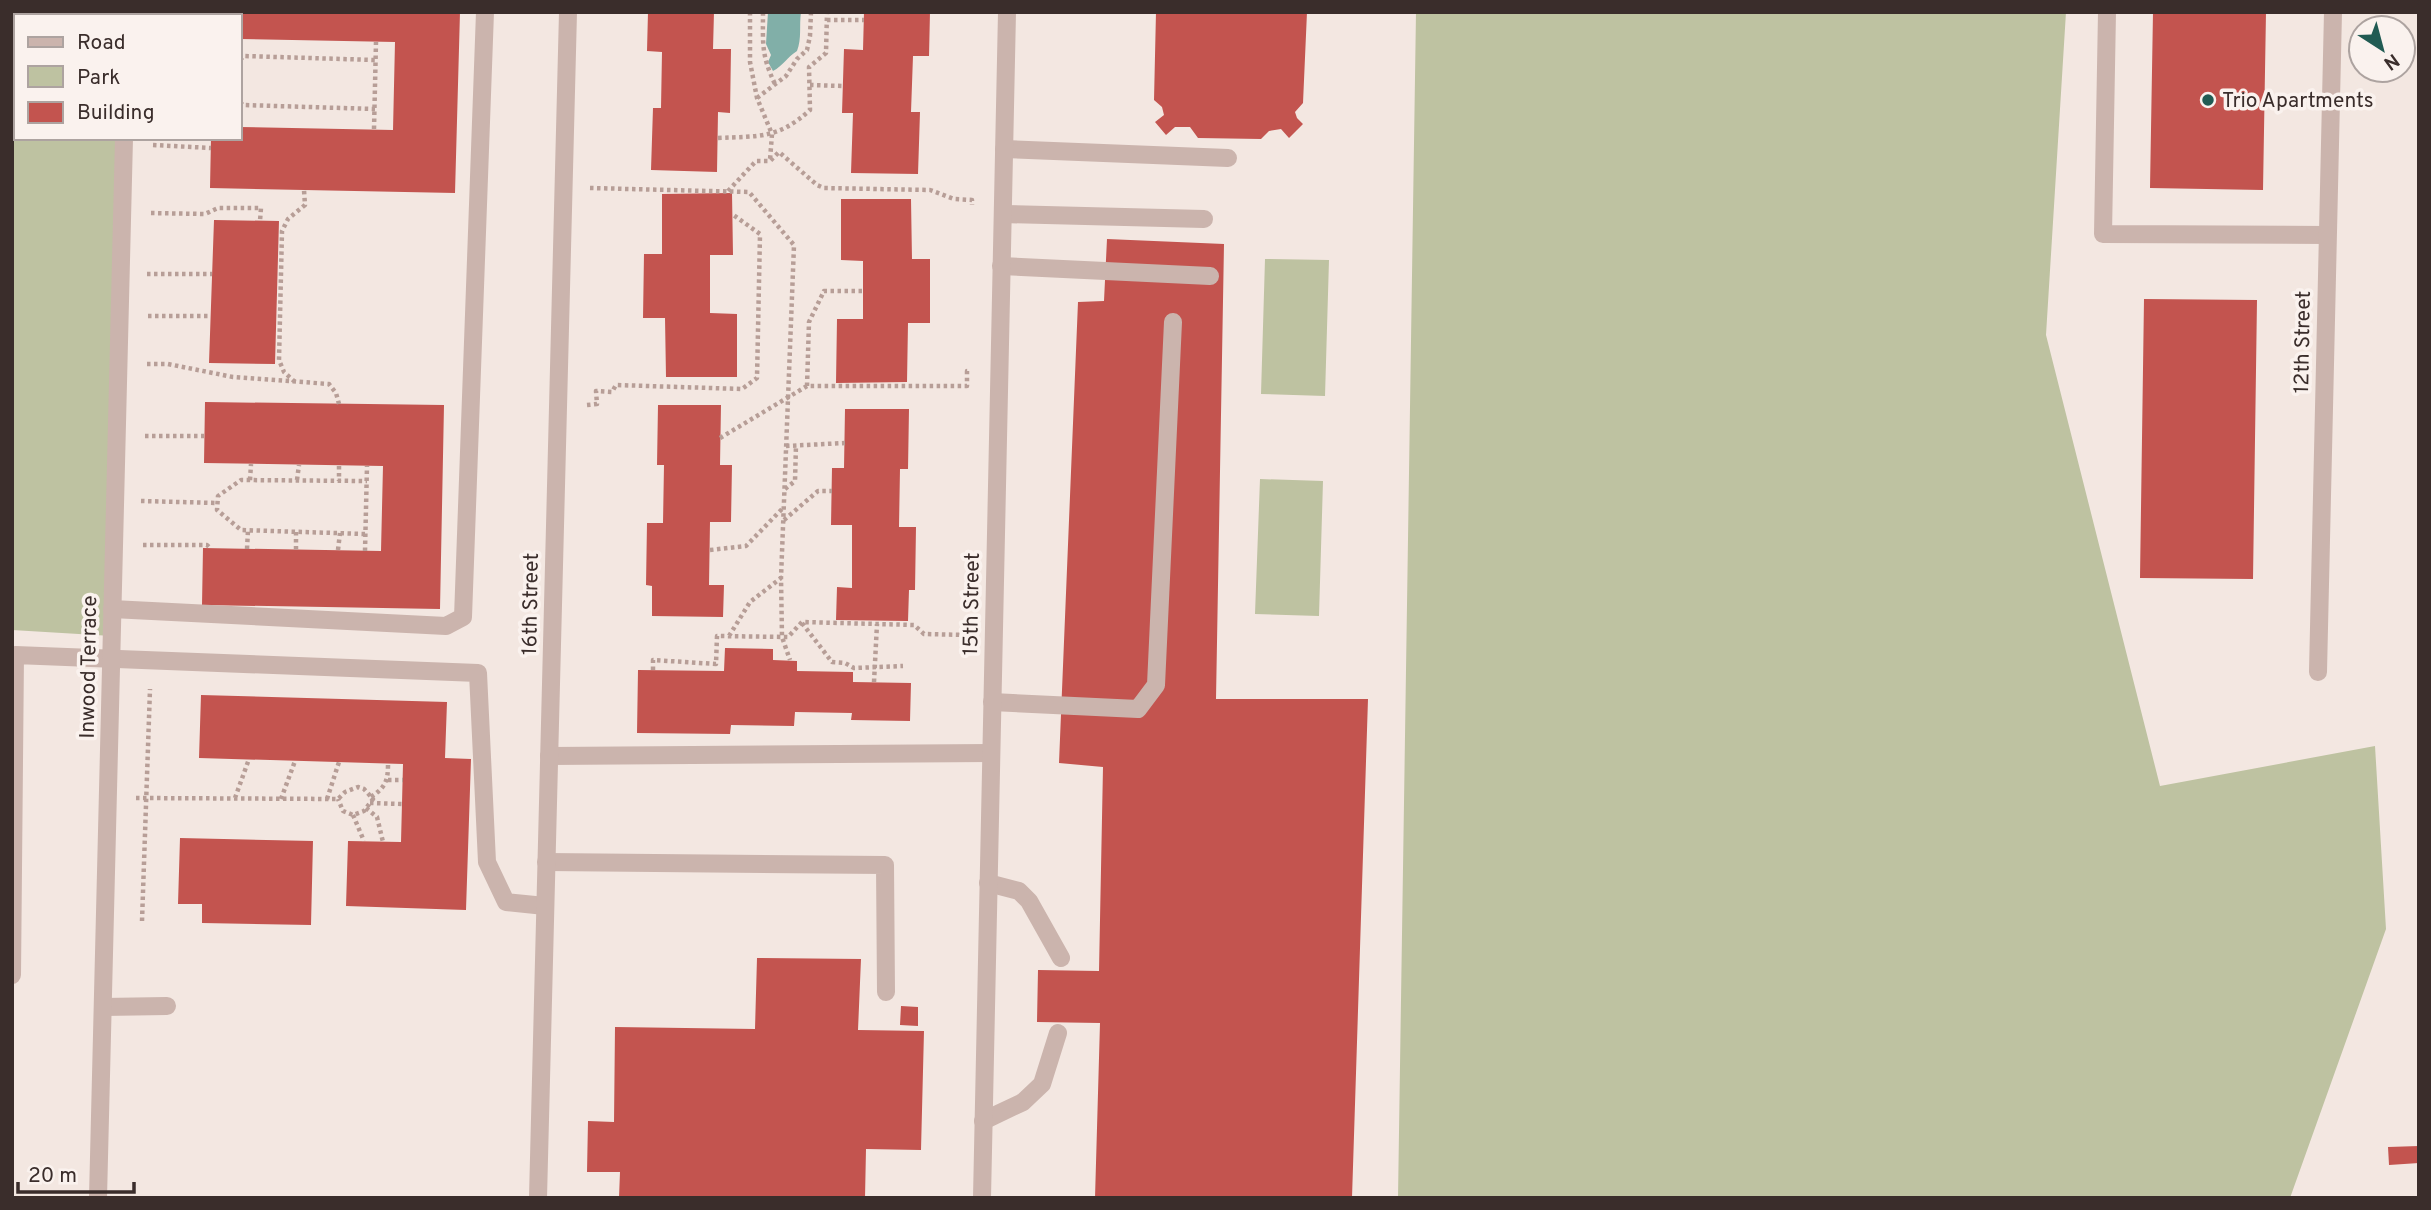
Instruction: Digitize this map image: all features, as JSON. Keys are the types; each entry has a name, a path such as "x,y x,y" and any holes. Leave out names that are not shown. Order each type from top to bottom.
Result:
{"street":[{"path":"112,609 446,626 463,617 485,12"},
{"name":"16th Street","path":"538,1198 568,12"},
{"name":"15th Street","path":"982,1198 1007,12"},
{"path":"2106,12 2103,234 2327,235"},
{"name":"12th Street","path":"2318,672 2333,12"},
{"name":"Inwood Terrace","path":"98,1198 124,141"},
{"path":"1004,149 1228,158"},
{"path":"1003,214 1204,219"},
{"path":"1002,267 1210,276"},
{"path":"992,702 1138,709 1156,685 1173,322"},
{"path":"12,975 15,655 478,673 487,862 506,902 545,906"},
{"path":"549,756 991,753"},
{"path":"546,862 885,865 886,992"},
{"path":"988,883 1019,891 1029,901 1060,958"},
{"path":"103,1007 167,1006"},
{"path":"983,1121 1023,1102 1042,1084 1058,1032"}],"path":[{"path":"750,12 750,62 757,98 772,134 770,161"},
{"path":"763,12 762,45 775,84"},
{"path":"757,98 786,76 797,59 807,50 811,12"},
{"path":"718,138 772,134 793,125 810,110 809,67 826,53 827,12"},
{"path":"827,20 864,20"},
{"path":"374,129 376,42"},
{"path":"242,58 376,60"},
{"path":"810,85 843,86"},
{"path":"242,104 375,109"},
{"path":"124,141 211,148"},
{"path":"728,191 756,161 770,161 779,152 817,185 830,189 930,190 954,199 972,200 972,214 1003,214"},
{"path":"563,188 749,191 794,245 781,578 782,637 790,660"},
{"path":"295,382 284,372 279,360 282,231 288,219 304,205 304,190"},
{"path":"122,213 205,214 218,208 261,208 260,221"},
{"path":"558,406 597,404 596,391 612,393 617,385 742,389 757,378 760,234 732,214"},
{"path":"120,274 212,274"},
{"path":"807,386 809,322 824,291 863,291"},
{"path":"119,316 211,316"},
{"path":"118,363 168,364 233,377 329,384 336,393 339,404"},
{"path":"720,438 807,386 967,386 967,371 999,372"},
{"path":"116,436 204,436"},
{"path":"786,446 845,443"},
{"path":"784,489 795,481 796,445"},
{"path":"250,480 251,464"},
{"path":"297,480 299,465"},
{"path":"339,466 339,481"},
{"path":"365,551 367,466"},
{"path":"365,534 241,530 217,510 218,496 241,480 367,481"},
{"path":"783,520 818,491 832,491"},
{"path":"115,500 218,503"},
{"path":"710,550 746,546 783,507"},
{"path":"247,549 248,530"},
{"path":"296,532 296,550"},
{"path":"338,550 340,533"},
{"path":"114,545 206,545 211,548"},
{"path":"729,636 750,602 781,578"},
{"path":"802,622 914,625 924,634 994,636"},
{"path":"653,670 653,660 716,664 717,636 788,638 802,622"},
{"path":"802,622 832,662 845,663 854,668 903,666"},
{"path":"874,682 877,624"},
{"path":"142,921 151,661"},
{"path":"234,797 249,759"},
{"path":"281,799 295,761"},
{"path":"327,799 339,762"},
{"path":"338,799 343,811 359,814 388,780 388,764"},
{"path":"388,780 402,780"},
{"path":"108,801 147,796 338,799 345,792 358,787 371,800 402,804"},
{"path":"366,808 377,817 383,842"},
{"path":"353,815 364,841"}],"green space":[{"path":"1416,12 2066,12 2046,335 2160,786 2375,746 2386,929 2290,1198 1398,1198"},
{"path":"14,81 14,140 124,140 112,636 12,630"},
{"path":"1265,259 1329,260 1325,396 1261,394"},
{"path":"1260,479 1323,481 1319,616 1255,614"}],"water":[{"path":"768,12 801,12 797,51 773,71 768,62 771,55 766,44"}],"building":[{"path":"460,12 455,193 210,188 211,140 242,140 242,127 393,130 395,42 242,39 242,14 214,14"},
{"path":"648,12 714,12 713,49 731,49 730,113 718,112 717,172 651,170 653,108 661,108 662,52 647,51"},
{"path":"864,12 930,12 929,56 913,56 911,112 920,112 918,174 851,173 853,113 842,113 844,49 863,50"},
{"path":"1156,12 1307,12 1303,103 1295,112 1303,124 1289,138 1281,129 1269,131 1261,139 1198,138 1190,127 1175,127 1166,135 1155,122 1164,115 1162,107 1154,100"},
{"name":"Trio Apartments","path":"2153,12 2266,12 2263,190 2150,188"},
{"path":"732,193 733,255 710,255 710,313 737,314 737,377 666,377 665,318 643,318 644,254 662,254 662,194"},
{"path":"841,199 911,199 912,259 930,259 930,323 908,323 907,382 836,383 837,319 863,319 863,261 841,260"},
{"path":"214,220 279,221 275,364 209,363"},
{"path":"1107,239 1224,244 1216,699 1368,699 1352,1198 1095,1198 1100,1023 1037,1022 1038,970 1099,971 1103,767 1059,763 1078,302 1104,301"},
{"path":"2144,299 2257,300 2253,579 2140,578"},
{"path":"205,402 444,405 440,609 202,605 203,548 381,551 383,466 204,463"},
{"path":"658,405 721,405 720,465 732,465 731,522 710,522 709,585 724,585 723,617 652,616 652,586 646,585 647,523 663,523 664,465 657,465"},
{"path":"845,409 909,409 908,469 900,469 899,527 916,527 915,590 909,590 908,621 836,620 837,587 852,588 852,525 831,525 832,468 844,468"},
{"path":"725,648 773,649 773,660 797,661 797,671 853,672 853,682 911,683 910,721 851,720 852,713 795,712 794,726 731,725 730,734 637,733 638,670 724,671"},
{"path":"201,695 447,702 445,758 471,759 466,910 346,906 348,841 401,842 403,764 199,758"},
{"path":"180,838 313,841 311,925 202,923 202,904 178,904"},
{"path":"757,958 861,959 858,1030 924,1031 921,1150 866,1149 865,1198 619,1198 620,1172 587,1172 588,1121 614,1122 615,1027 755,1029"},
{"path":"901,1006 918,1007 918,1026 900,1025"},
{"path":"2419,1146 2419,1163 2389,1165 2388,1147"}],"place":[{"name":"Trio Apartments","path":"2208,100"}]}
